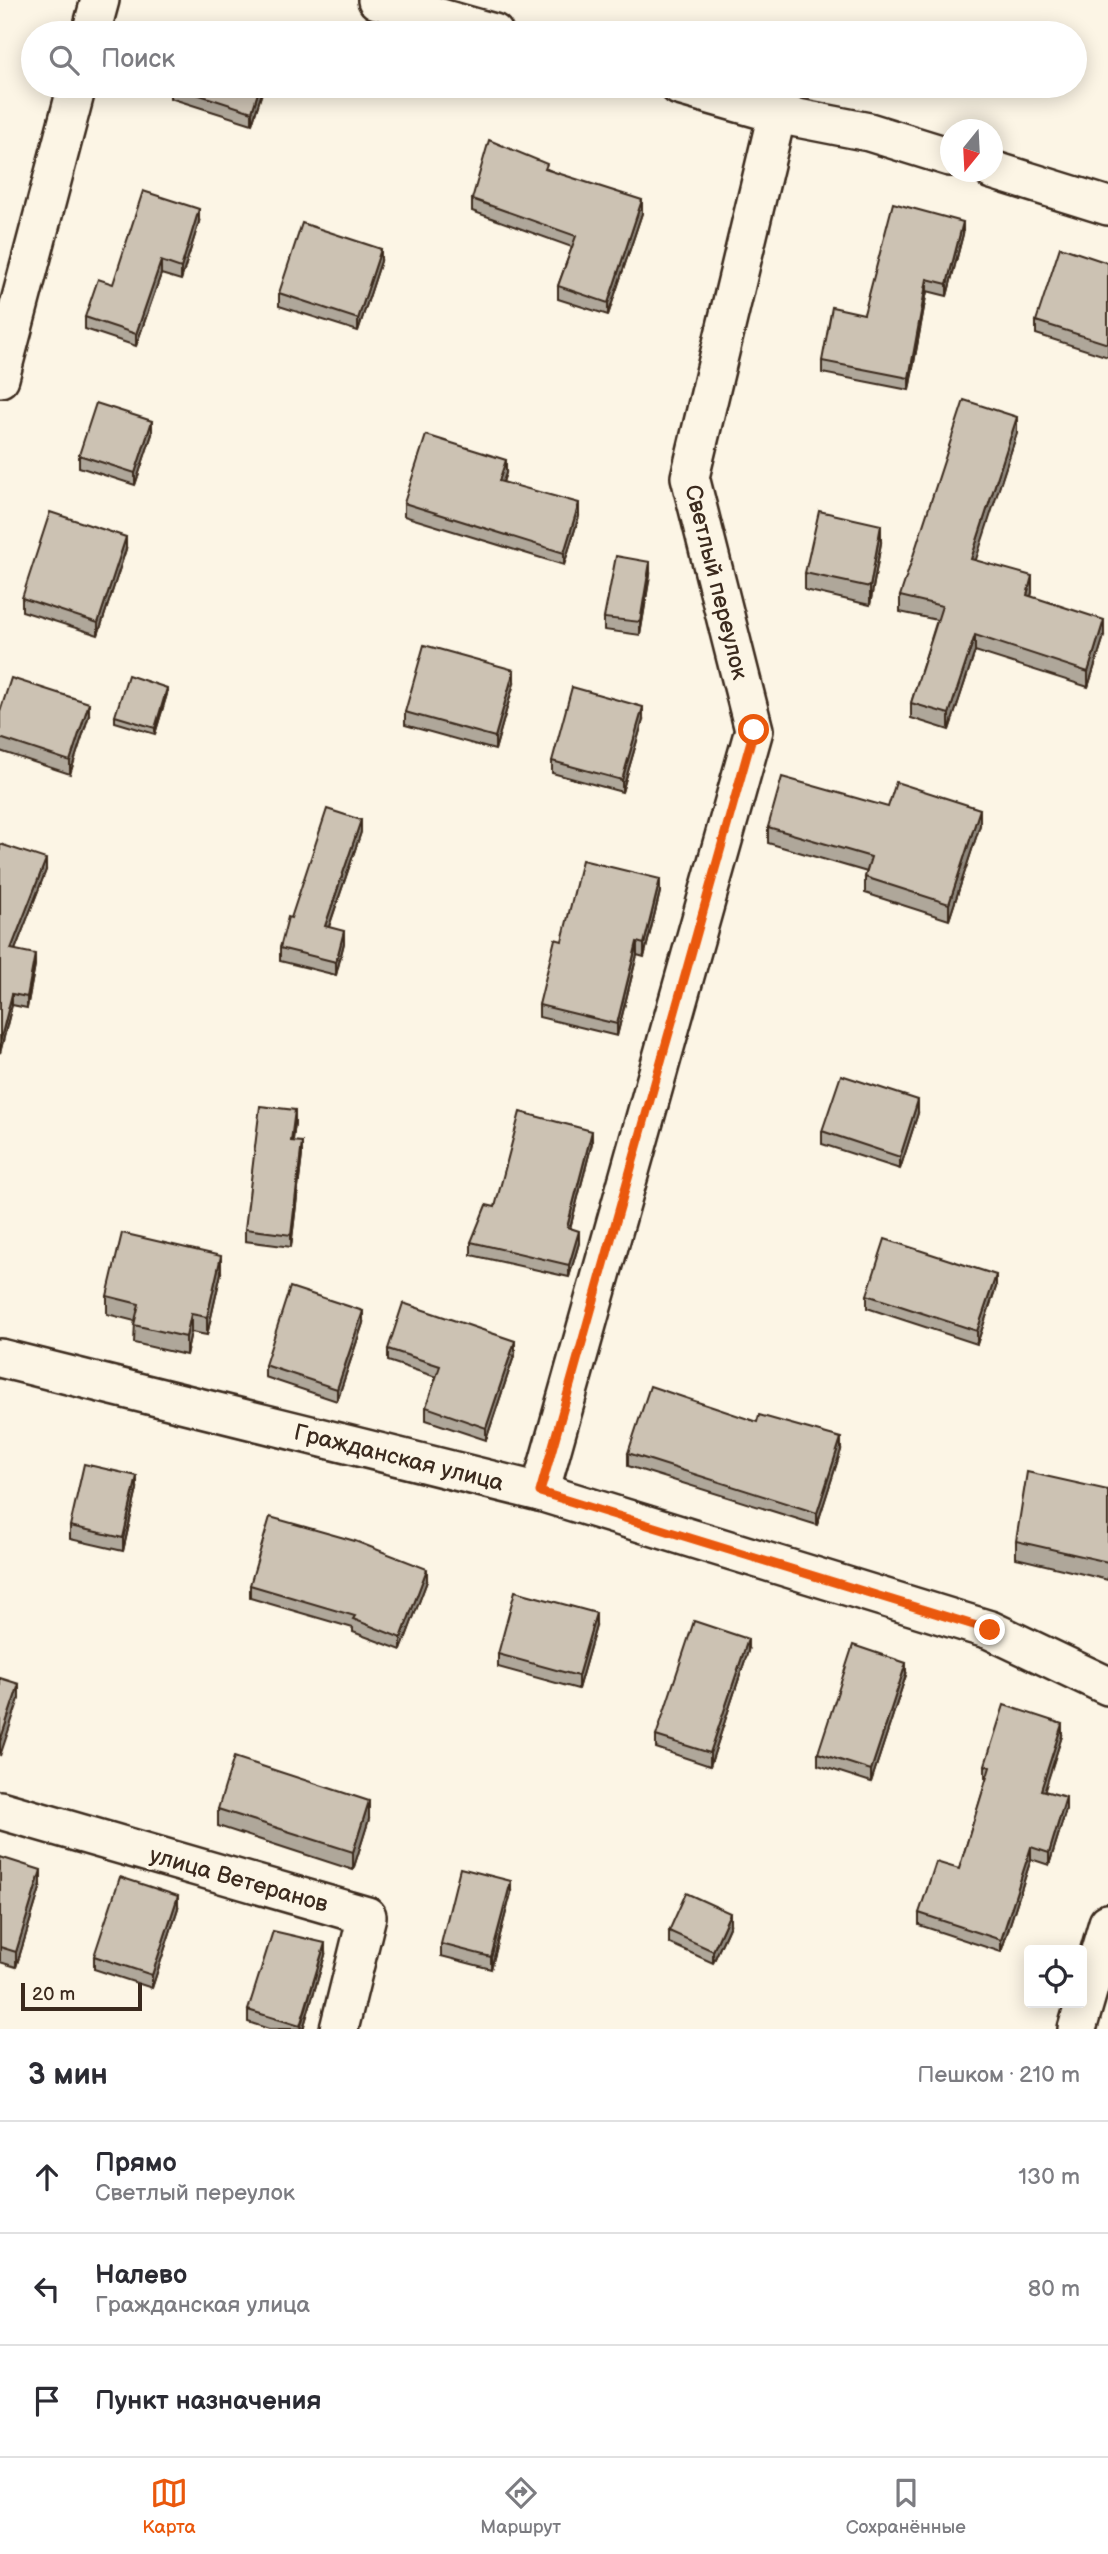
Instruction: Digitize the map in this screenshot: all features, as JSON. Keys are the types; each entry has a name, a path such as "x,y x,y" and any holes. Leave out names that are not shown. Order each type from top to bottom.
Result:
{"street":[{"path":"94,21 100,0"},
{"path":"377,0 451,21"},
{"path":"0,378 74,98"},
{"path":"721,98 777,114 869,132 940,154"},
{"name":"Светлый переулок","path":"540,1492 754,730 690,477 777,114"},
{"path":"1003,173 1108,206"},
{"name":"Гражданская улица","path":"0,1358 540,1492 990,1630 1108,1686"},
{"name":"улица Ветеранов","path":"0,1810 367,1916 339,2029"},
{"path":"1077,2029 1108,1923"}],"building":[{"path":"209,98 256,98 252,112"},
{"path":"489,140 547,164 545,169 642,200 608,303 558,286 576,236 472,199"},
{"path":"143,191 199,209 181,268 161,261 136,334 85,317 98,279 113,284"},
{"path":"893,203 963,222 947,284 927,279 909,378 822,361 832,307 864,314"},
{"path":"302,223 381,249 358,319 279,293"},
{"path":"1060,247 1108,263 1108,344 1036,321"},
{"path":"964,400 1017,417 971,559 1032,576 1027,595 1104,620 1088,672 975,635 949,714 911,703 942,606 900,596"},
{"path":"96,403 152,421 135,473 79,455"},
{"path":"426,435 506,460 499,481 579,503 564,553 404,503"},
{"path":"819,511 881,525 870,587 805,573"},
{"path":"50,512 126,537 98,623 22,598"},
{"path":"616,556 650,562 640,622 604,618"},
{"path":"424,645 514,670 495,737 405,712"},
{"path":"128,675 167,688 155,728 115,716"},
{"path":"11,678 89,703 70,761 0,738 0,712"},
{"path":"572,687 643,707 622,780 552,761"},
{"path":"782,777 888,807 896,782 980,809 949,904 865,877 871,857 768,827"},
{"path":"327,809 361,820 325,926 344,931 336,962 280,948 288,917 291,918"},
{"path":"0,844 46,859 11,949 35,954 27,997 12,994 0,1042"},
{"path":"582,860 660,879 644,944 637,942 617,1024 539,1005 555,939 562,941"},
{"path":"841,1075 918,1100 900,1157 822,1131"},
{"path":"260,1106 295,1110 291,1141 302,1142 291,1235 245,1229"},
{"path":"520,1112 592,1131 567,1227 579,1231 569,1265 471,1242 486,1205 495,1207"},
{"path":"122,1233 221,1256 207,1317 191,1314 186,1337 134,1325 139,1304 107,1296"},
{"path":"885,1239 996,1275 977,1331 867,1295"},
{"path":"290,1287 363,1311 337,1389 265,1365"},
{"path":"403,1303 515,1341 486,1428 426,1407 440,1366 388,1349"},
{"path":"650,1386 757,1422 759,1415 841,1438 817,1513 628,1453"},
{"path":"84,1464 137,1476 123,1538 70,1526"},
{"path":"1027,1472 1108,1490 1108,1562 1016,1541"},
{"path":"270,1517 355,1541 427,1569 401,1638 353,1619 355,1616 250,1585"},
{"path":"515,1591 596,1613 578,1676 498,1654"},
{"path":"694,1621 748,1639 710,1753 656,1736"},
{"path":"853,1645 906,1663 871,1770 818,1753"},
{"path":"0,1678 19,1684 0,1741"},
{"path":"1004,1705 1062,1724 1041,1790 1066,1797 1049,1853 1031,1847 1001,1940 919,1913 936,1862 959,1869 990,1767 985,1765"},
{"path":"234,1757 369,1801 353,1852 218,1809"},
{"path":"0,1857 41,1870 16,1952 0,1947"},
{"path":"460,1868 511,1881 491,1957 441,1944"},
{"path":"120,1877 178,1896 152,1975 94,1956"},
{"path":"686,1893 730,1913 713,1951 669,1931"},
{"path":"273,1931 325,1943 300,2026 248,2010"}],"route":[{"path":"754,730 540,1492 990,1630"}]}
